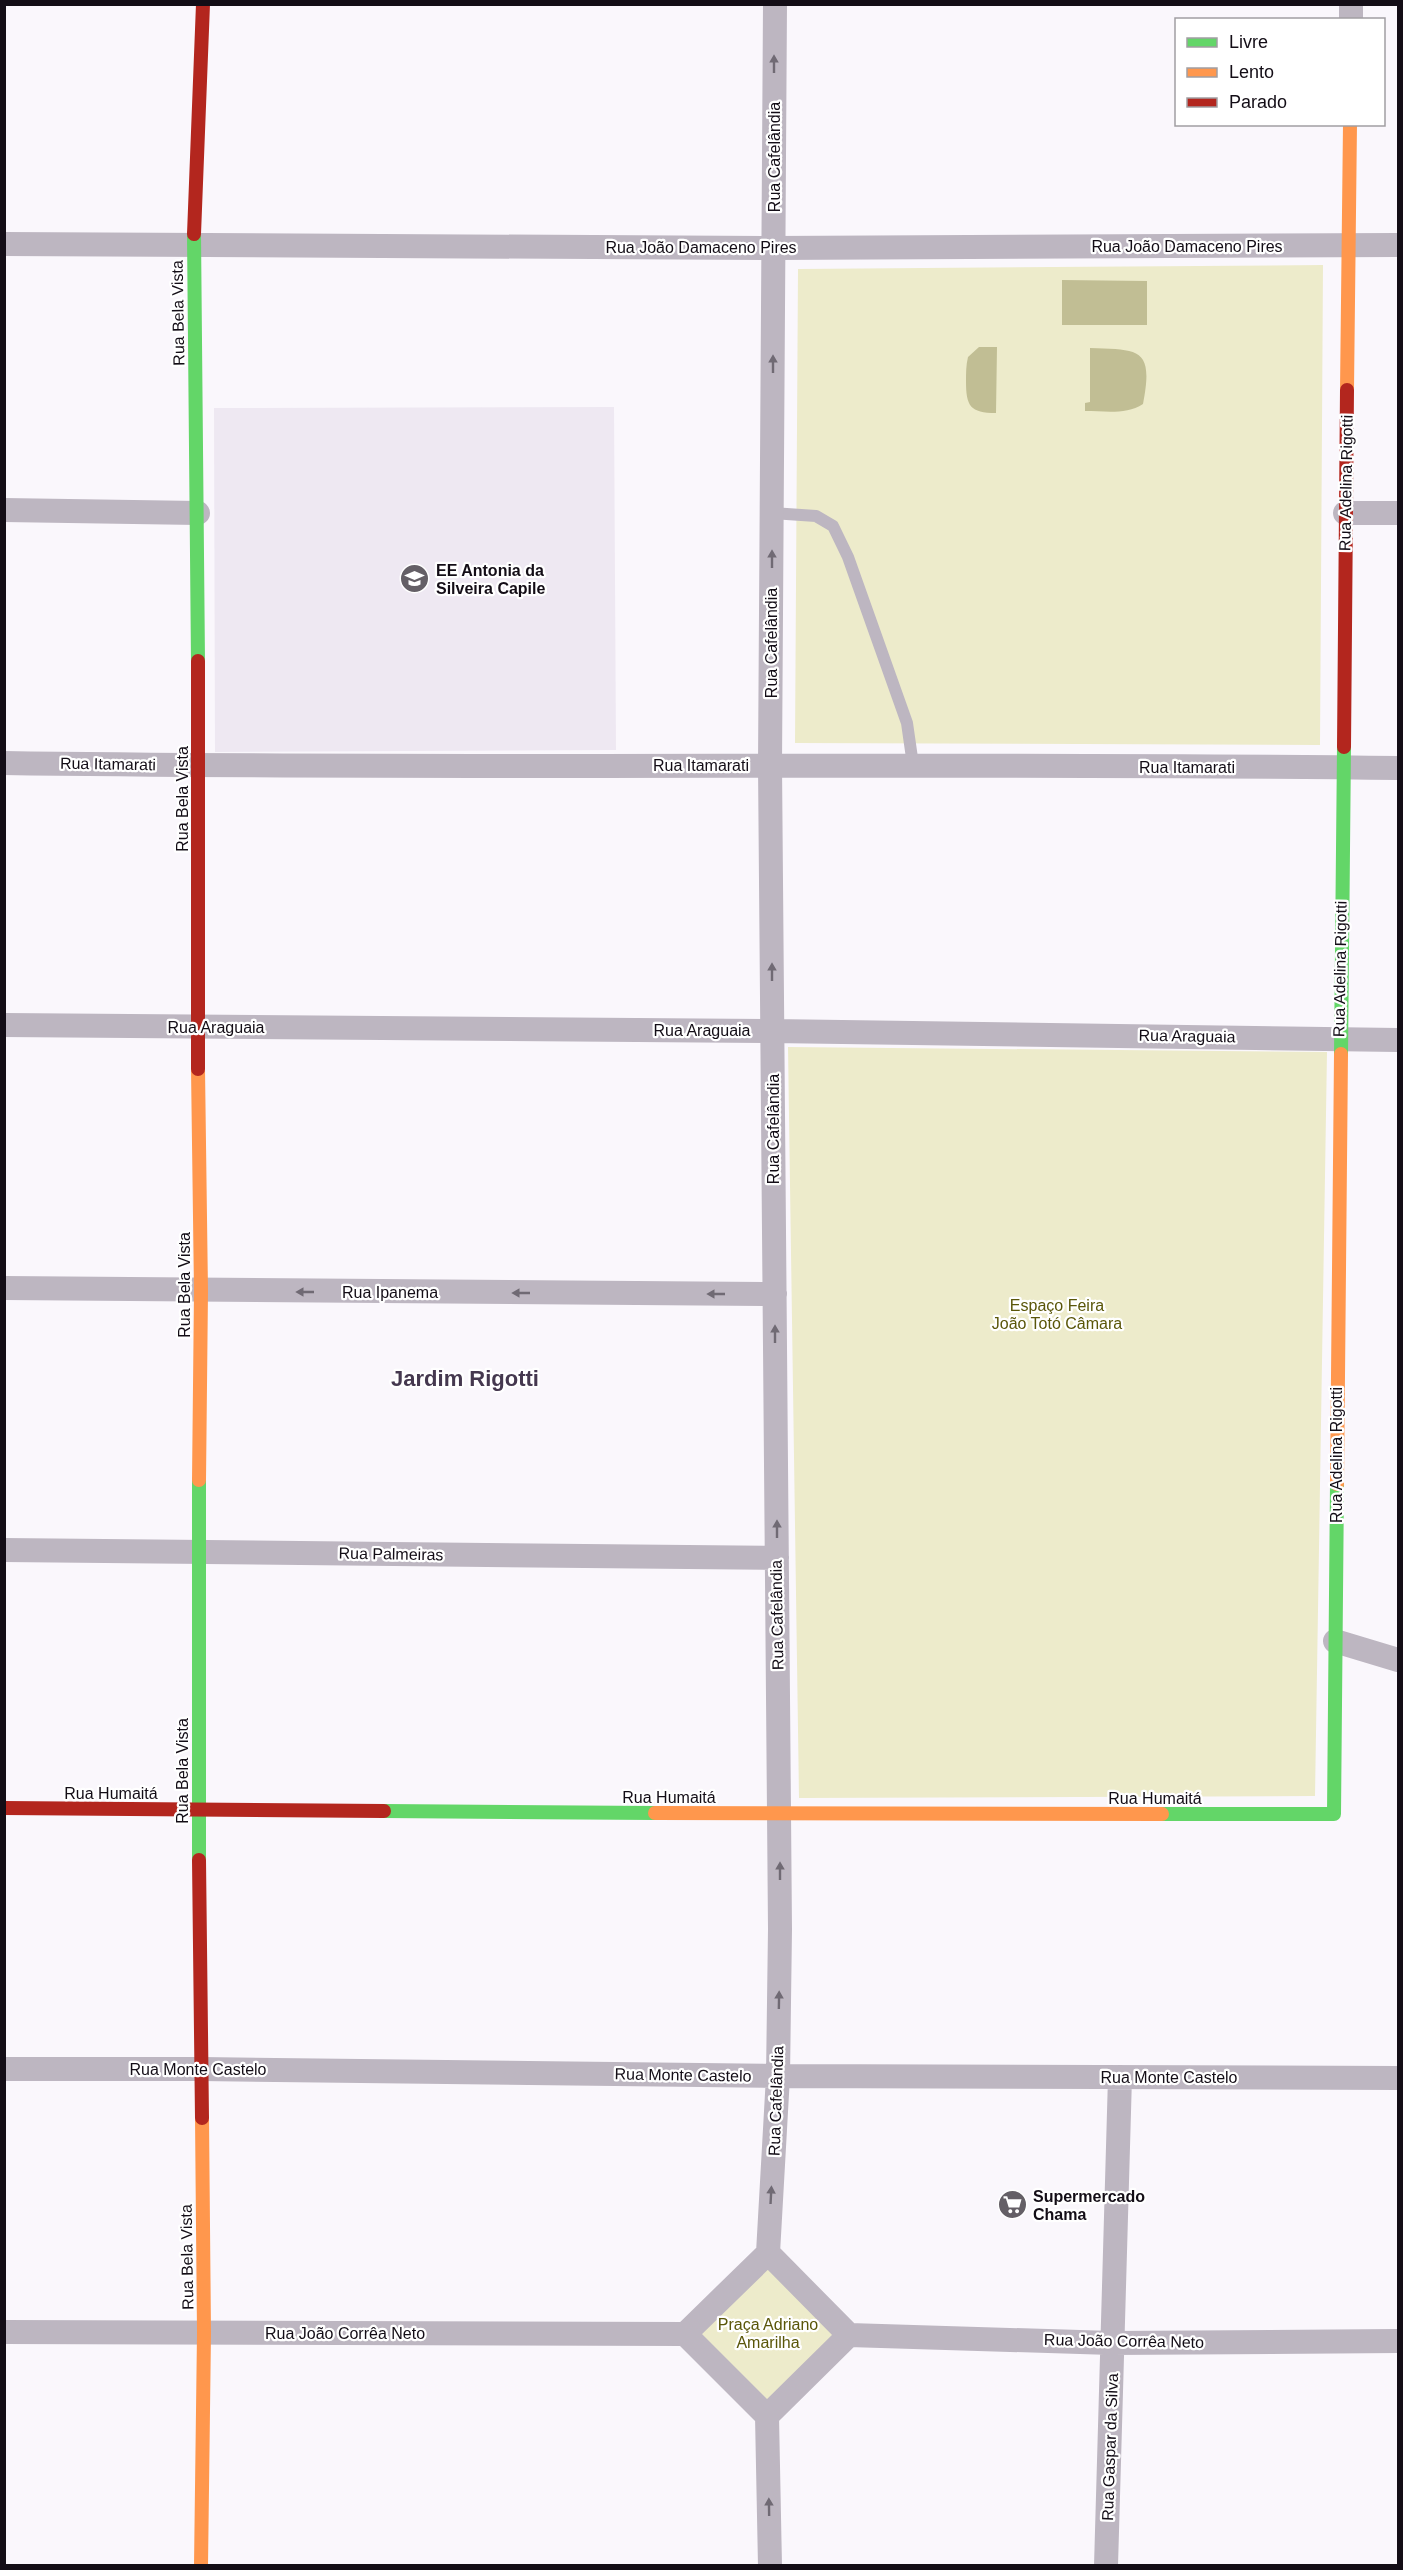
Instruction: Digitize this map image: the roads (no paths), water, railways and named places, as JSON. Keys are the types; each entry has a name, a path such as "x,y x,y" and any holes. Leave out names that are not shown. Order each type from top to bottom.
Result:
{"street":[{"name":"Rua Bela Vista","path":"201,2565 204,2333 198,1810 198,1552 201,1291 198,1027 198,513 194,246 203,4"},
{"name":"Rua Cafelândia","path":"768,2253 778,2076 779,1814 770,765 775,4"},
{"name":"Rua Adelina Rigotti","path":"1334,1814 1350,126"},
{"name":"Rua João Damaceno Pires","path":"4,244 774,248 1398,245"},
{"path":"4,510 198,513"},
{"path":"1346,513 1398,513"},
{"name":"Rua Itamarati","path":"4,763 198,766 913,765 1398,768"},
{"name":"Rua Araguaia","path":"4,1025 772,1030 1398,1040"},
{"name":"Rua Ipanema","path":"4,1288 775,1294"},
{"name":"Rua Palmeiras","path":"4,1550 777,1558"},
{"path":"1335,1641 1398,1660"},
{"name":"Rua Humaitá","path":"4,1808 779,1814 1334,1814"},
{"name":"Rua Monte Castelo","path":"4,2069 778,2076 1398,2078"},
{"name":"Rua Gaspar da Silva","path":"1106,2565 1120,2077"},
{"path":"767,2416 849,2335 768,2253 685,2334 767,2416 770,2565"},
{"name":"Rua João Corrêa Neto","path":"4,2331 685,2334"},
{"name":"Rua João Corrêa Neto","path":"849,2335 1112,2343 1398,2341"}],"lane":[{"path":"772,513 816,516 833,526 848,557 907,723 913,765"}],"place":[{"name":"EE Antonia da Silveira Capile","path":"415,579"},
{"name":"Supermercado Chama","path":"1012,2205"}],"district":[{"name":"Jardim Rigotti","path":"465,1378"}],"park label":[{"name":"Espaço Feira João Totó Câmara","path":"1057,1314"},
{"name":"Praça Adriano Amarilha","path":"768,2333"}]}
